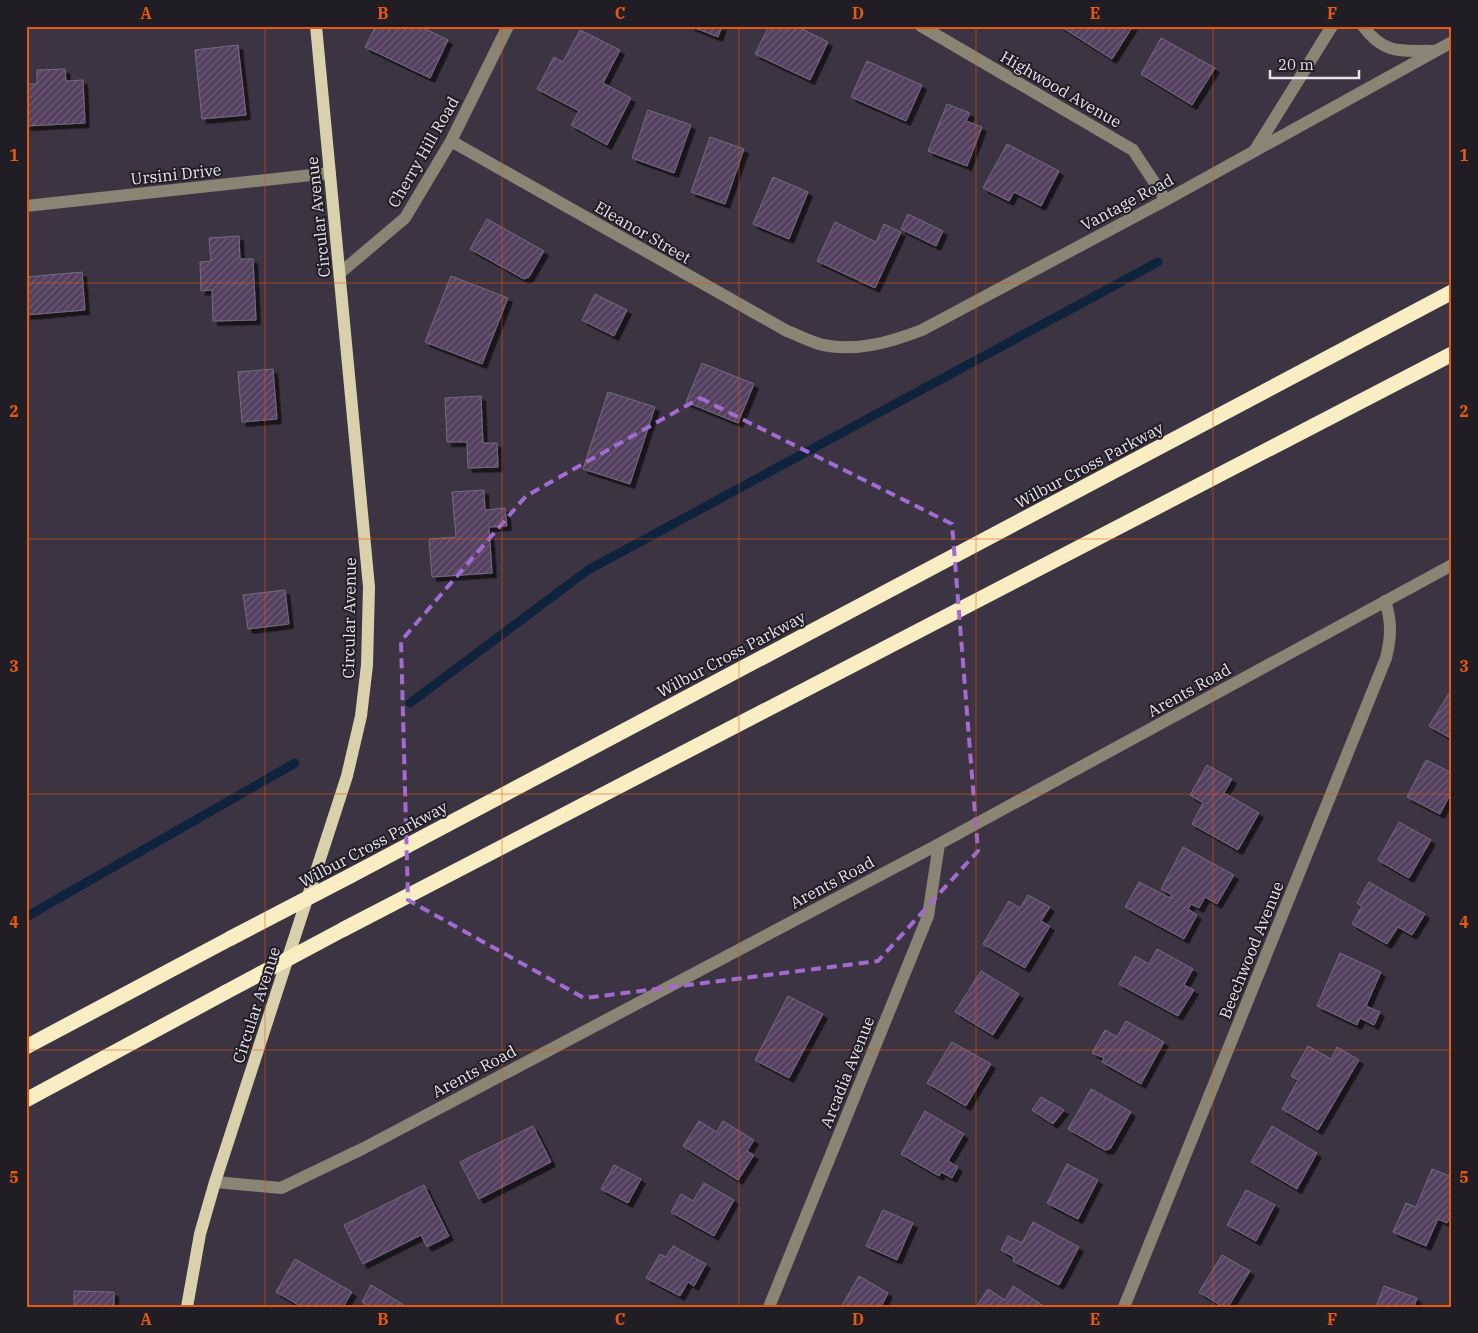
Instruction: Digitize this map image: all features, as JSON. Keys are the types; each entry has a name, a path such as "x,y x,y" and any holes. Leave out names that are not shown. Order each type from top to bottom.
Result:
{"highway":[{"name":"Wilbur Cross Parkway","path":"26,1047 1452,292"},
{"path":"26,1100 344,929 1452,354"}],"main road":[{"name":"Circular Avenue","path":"187,1307 200,1234 215,1182 344,784 361,716 367,665 369,587 316,26"}],"street":[{"name":"Cherry Hill Road","path":"340,273 405,218 451,141 508,26"},
{"name":"Highwood Avenue","path":"921,26 1133,150 1166,200"},
{"path":"1255,150 1332,26"},
{"path":"1363,26 1373,40 1390,50 1436,52"},
{"name":"Vantage Road","path":"822,345 848,347 874,345 922,330 1166,200 1452,42"},
{"name":"Eleanor Street","path":"451,141 753,313 787,331 822,345"},
{"name":"Ursini Drive","path":"26,206 330,173"},
{"name":"Arents Road","path":"215,1182 281,1188 364,1148 939,844 1452,565"},
{"name":"Beechwood Avenue","path":"1124,1307 1386,658 1390,639 1390,615 1385,601"},
{"name":"Arcadia Avenue","path":"769,1307 928,916 939,844"}],"highlighted area":[{"path":"700,398 952,524 978,851 878,961 584,998 408,900 401,641 526,496"}],"building":[{"path":"376,26 419,26 448,40 430,78 365,47"},
{"path":"690,26 722,26 718,37"},
{"path":"769,26 796,26 828,42 810,80 755,54"},
{"path":"1060,26 1133,26 1112,59"},
{"path":"580,30 620,50 603,83 631,98 607,145 571,125 579,111 537,89 554,57 563,62"},
{"path":"1161,38 1215,68 1192,105 1141,74"},
{"path":"238,45 246,115 202,119 195,50"},
{"path":"867,61 922,85 906,121 851,97"},
{"path":"65,69 66,81 83,80 85,123 26,126 26,84 37,84 37,70"},
{"path":"947,104 970,113 966,121 982,127 967,166 928,151"},
{"path":"648,110 691,125 674,173 632,158"},
{"path":"710,137 744,149 725,204 691,192"},
{"path":"1007,144 1059,171 1041,206 1014,192 1009,201 983,188"},
{"path":"773,177 808,192 789,239 753,224"},
{"path":"908,214 943,231 936,246 901,229"},
{"path":"487,219 544,251 529,277 524,279 470,249"},
{"path":"835,222 876,242 884,224 901,232 875,288 817,261"},
{"path":"239,236 240,259 253,259 256,320 213,321 212,290 201,291 200,262 211,261 209,238"},
{"path":"82,272 85,310 26,315 26,277"},
{"path":"451,276 508,298 482,364 425,342"},
{"path":"595,294 627,310 614,336 582,320"},
{"path":"702,363 754,384 738,423 686,402"},
{"path":"273,369 277,419 242,422 238,372"},
{"path":"608,392 655,407 630,484 583,469"},
{"path":"481,396 483,443 497,443 498,467 468,468 467,442 447,442 445,398"},
{"path":"484,490 485,510 505,508 507,526 489,527 492,573 432,577 429,539 456,537 452,492"},
{"path":"285,590 289,624 248,629 243,595"},
{"path":"1452,691 1452,739 1429,726"},
{"path":"1426,760 1452,773 1452,791 1440,814 1407,797"},
{"path":"1207,765 1232,779 1224,793 1259,813 1238,850 1192,824 1203,803 1190,795"},
{"path":"1399,822 1431,840 1409,878 1378,860"},
{"path":"1183,847 1234,875 1217,904 1205,897 1199,908 1191,904 1188,909 1197,915 1184,939 1125,907 1139,882 1170,898 1172,895 1161,889"},
{"path":"1369,882 1425,914 1412,935 1398,927 1387,944 1352,924 1362,906 1357,903"},
{"path":"1028,895 1050,907 1041,921 1050,926 1025,968 983,944 1009,901 1020,908"},
{"path":"1157,949 1193,969 1184,985 1194,990 1178,1016 1119,984 1135,956 1149,964"},
{"path":"1340,953 1381,972 1366,1006 1380,1012 1374,1025 1360,1018 1357,1025 1317,1006"},
{"path":"981,971 1019,994 993,1035 955,1012"},
{"path":"788,996 823,1014 789,1078 755,1060"},
{"path":"1126,1021 1164,1042 1141,1084 1102,1062 1104,1058 1092,1053 1105,1030 1117,1037"},
{"path":"952,1042 991,1064 966,1106 927,1083"},
{"path":"1308,1046 1331,1059 1337,1047 1359,1060 1318,1130 1282,1109 1298,1080 1291,1076"},
{"path":"1091,1089 1131,1112 1110,1149 1105,1150 1068,1129"},
{"path":"1041,1097 1064,1110 1053,1124 1032,1110"},
{"path":"925,1111 964,1134 948,1161 958,1167 952,1178 941,1172 939,1176 901,1154"},
{"path":"699,1121 717,1132 723,1121 754,1140 747,1151 754,1155 738,1180 683,1146"},
{"path":"533,1126 551,1162 479,1199 460,1162"},
{"path":"1272,1126 1317,1153 1297,1189 1251,1162"},
{"path":"1067,1164 1098,1180 1078,1219 1047,1203"},
{"path":"614,1165 641,1179 628,1203 601,1189"},
{"path":"1432,1169 1452,1177 1452,1213 1447,1223 1438,1219 1426,1246 1393,1232 1406,1203 1416,1207"},
{"path":"704,1183 734,1200 714,1236 671,1212 681,1194 693,1201"},
{"path":"424,1185 449,1236 427,1247 421,1235 363,1264 344,1225"},
{"path":"1246,1190 1275,1205 1256,1241 1227,1225"},
{"path":"883,1210 913,1223 897,1260 866,1246"},
{"path":"1033,1222 1079,1247 1059,1285 1013,1261 1014,1257 1001,1250 1008,1236 1022,1243"},
{"path":"673,1246 706,1264 694,1286 688,1282 680,1296 646,1278 660,1254 666,1257"},
{"path":"1222,1255 1250,1271 1228,1307 1223,1307 1199,1292"},
{"path":"295,1259 352,1292 343,1307 302,1307 276,1292"},
{"path":"859,1276 888,1293 882,1305 885,1307 841,1307"},
{"path":"371,1285 407,1307 370,1307 362,1302"},
{"path":"1013,1286 1045,1307 976,1307 988,1289 1005,1300"},
{"path":"1384,1286 1417,1298 1414,1307 1376,1307"},
{"path":"74,1291 114,1292 114,1307 74,1307"}],"waterway":[{"path":"410,703 588,570 1158,262"},
{"path":"26,917 295,763"}]}
